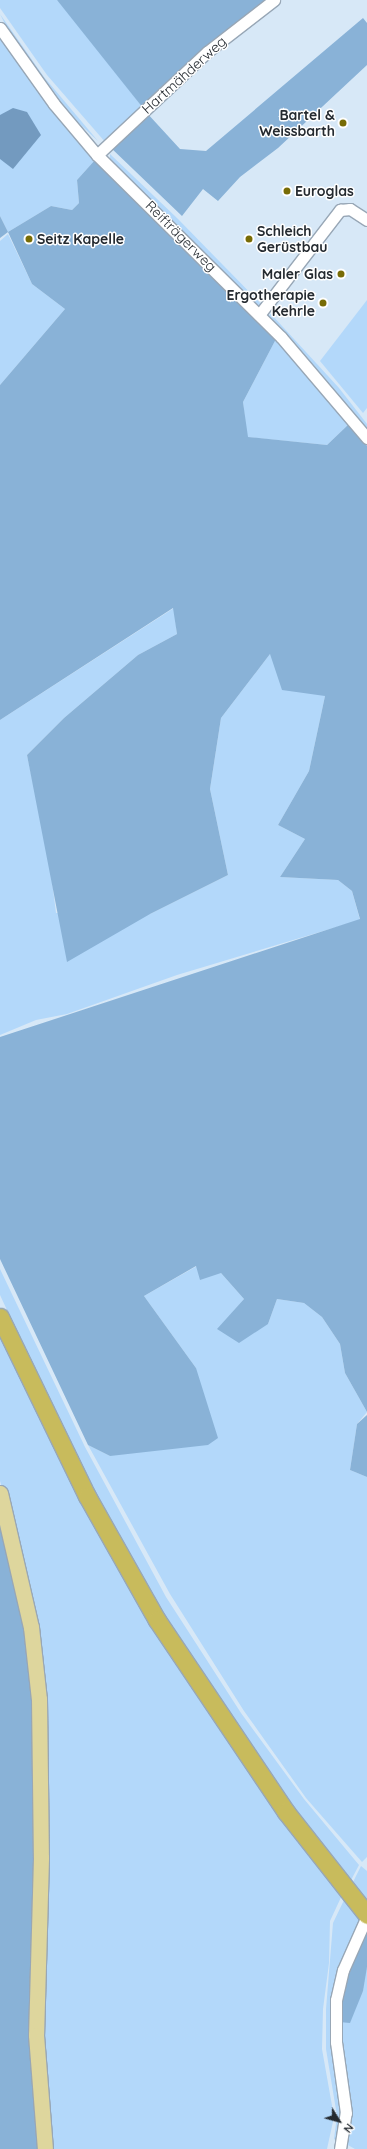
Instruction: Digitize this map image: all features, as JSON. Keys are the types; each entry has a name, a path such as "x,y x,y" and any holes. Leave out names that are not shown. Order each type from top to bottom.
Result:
{"highway":[{"path":"0,1317 87,1496 157,1620 286,1812 367,1915"}],"main road":[{"path":"0,1493 31,1627 39,1699 41,1858 36,2035 45,2149"}],"street":[{"name":"Hartmähderweg","path":"97,155 202,56 274,0"},
{"name":"Reifträgerweg","path":"0,28 54,104 97,155 259,315 333,394 367,438"},
{"path":"259,315 340,210 350,209 367,220"},
{"path":"340,2149 346,2113 336,2042 336,2000 343,1970 367,1915"}],"shaded area":[{"path":"0,0 57,0 66,6 143,108 106,143 47,75 0,8"},
{"path":"57,0 270,0 143,108"},
{"path":"0,14 44,77 98,141 72,117 42,79 12,38"},
{"path":"363,18 367,23 367,65 278,148 240,177 218,201 203,189 182,216 109,146 146,112 180,149 206,151"},
{"path":"0,39 95,160 77,180 79,203 72,210 51,206 8,232 0,216"},
{"path":"13,108 27,112 41,135 13,169 0,159 0,115"},
{"path":"110,154 178,219 262,305 259,308 110,160"},
{"path":"95,160 276,339 243,402 248,437 327,445 350,423 367,446 367,1412 345,1373 340,1344 322,1317 304,1303 277,1299 268,1324 239,1343 217,1329 244,1299 221,1273 200,1280 196,1266 144,1296 196,1368 218,1438 208,1445 110,1456 88,1445 0,1259 0,1037 360,919 352,891 338,880 280,877 305,839 278,825 309,771 325,696 282,690 270,654 221,718 210,789 228,875 150,914 67,962 27,755 64,718 138,655 177,634 173,608 0,720 0,385 65,309 32,284 8,232 51,206 72,210 79,203 77,180"},
{"path":"0,216 8,232 0,238"},
{"path":"8,234 32,284 65,309 0,385 0,241"},
{"path":"367,300 367,408 363,413 320,361"},
{"path":"271,314 339,388 367,424 367,430 268,316"},
{"path":"276,339 350,423 327,445 247,437 243,402"},
{"path":"174,608 177,634 138,655 64,718 27,755 49,857 56,913 150,914 228,875 210,789 221,718 270,654 325,696 309,771 278,825 305,839 280,877 338,880 352,891 360,920 177,975 67,1014 36,1020 0,1035 0,720"},
{"path":"197,1266 221,1273 244,1299 218,1329 268,1324 277,1299 304,1303 322,1317 340,1344 345,1373 367,1412 357,1424 350,1470 367,1477 367,1857 362,1862 306,1798 244,1711 170,1594 88,1445 110,1456 196,1368 144,1296"},
{"path":"0,1269 85,1447 166,1597 241,1713 304,1799 359,1865 349,1884 291,1809 209,1687 125,1550 51,1405 0,1295"},
{"path":"0,1334 152,1624 196,1695 281,1816 343,1893 330,1921 329,1963 323,2009 322,2049 334,2117 327,2149 49,2149 8,1508 0,1481"},
{"path":"367,1415 367,1477 350,1470 357,1424"},
{"path":"0,1507 18,1574 32,1673 41,2149 0,2149"},
{"path":"361,1866 367,1871 367,1905 351,1886"},
{"path":"345,1898 362,1920 333,2000 343,2113 339,2142 334,2139 337,2116 326,2049 326,2009 333,1923"},
{"path":"367,1925 367,1967 363,1991 350,2023 339,2022 339,2001 346,1971"},
{"path":"367,1967 367,2149 355,2149 346,2144 339,2022 363,1991 363,1973"}],"place":[{"name":"Bartel & Weissbarth","path":"343,123"},
{"name":"Euroglas","path":"287,191"},
{"name":"Seitz Kapelle","path":"29,239"},
{"name":"Schleich Gerüstbau","path":"249,239"},
{"name":"Maler Glas","path":"341,274"},
{"name":"Ergotherapie Kehrle","path":"323,303"}]}
